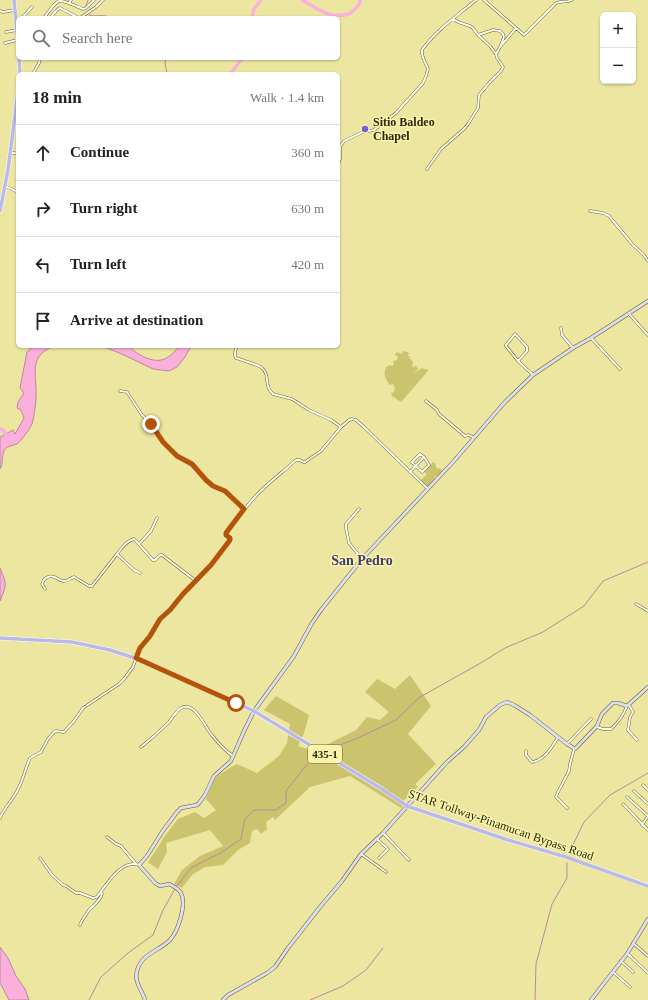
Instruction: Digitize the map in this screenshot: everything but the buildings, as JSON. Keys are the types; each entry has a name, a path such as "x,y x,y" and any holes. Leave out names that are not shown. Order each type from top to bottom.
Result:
{"main road":[{"path":"14,0 16,16"},
{"path":"20,60 20,72"},
{"path":"0,211 6,186 16,106"},
{"name":"STAR Tollway-Pinamucan Bypass Road","path":"0,638 72,642 136,658 192,682 254,712 382,789 407,806 508,840 566,857 648,886"}],"street":[{"path":"46,16 58,2 62,1 83,9 94,0"},
{"path":"82,16 96,7 103,0"},
{"path":"340,159 340,147 344,141 376,128 400,110 420,87 425,79 428,68 423,57 422,50 433,37 476,0"},
{"path":"484,0 523,35 526,35 555,4 560,1 572,0"},
{"path":"24,16 32,7"},
{"path":"52,16 56,10 60,8 75,16"},
{"path":"0,11 4,12 15,10"},
{"path":"427,169 441,149 468,124 478,108 479,95 501,72 502,69 502,65 488,43 470,26 453,19"},
{"path":"500,47 516,28"},
{"path":"6,32 16,30"},
{"path":"478,35 493,30 500,31 503,34 504,36 496,54"},
{"path":"5,43 16,41"},
{"path":"34,72 40,60"},
{"path":"10,152 16,154"},
{"path":"6,186 16,191"},
{"path":"590,211 603,213 609,216 648,261"},
{"path":"40,858 52,875 63,886 74,892 95,898 121,867 138,864 147,856 177,812 181,808 197,805 205,796 214,776 230,763 254,712 294,656 321,610 362,559 453,462 505,402 532,375 648,301"},
{"path":"629,314 648,335"},
{"path":"561,328 562,335 573,348"},
{"path":"518,361 528,349 515,334 506,346 518,361 532,375"},
{"path":"591,338 620,369"},
{"path":"237,348 236,358 260,366 264,369 268,387 273,394 292,399 308,410 331,420 341,427"},
{"path":"120,391 127,392 142,415 151,424 163,442 177,456 192,464 206,480 213,486 225,491 244,509"},
{"path":"426,401 465,436 469,435 474,438"},
{"path":"0,818 3,811 12,801 18,790 30,758 41,752 48,739 54,732 64,732 83,708 124,679 133,667 140,648 150,636 160,619 211,565 230,540 226,533 244,509 264,488 296,460 305,462 321,451 341,427 352,419 356,420 364,427 428,489"},
{"path":"420,454 424,457 429,465 421,472 412,462 420,454"},
{"path":"410,472 424,457"},
{"path":"358,509 346,524 346,528 349,543 362,559"},
{"path":"139,544 151,531 157,518"},
{"path":"45,589 42,584 43,580 51,576 65,582 74,577 89,586 92,586 117,554 132,539 136,540 153,560 162,555 196,581"},
{"path":"117,554 134,570 140,573"},
{"path":"636,604 648,611"},
{"path":"596,727 611,729 619,721 628,706 648,687"},
{"path":"223,1000 228,995 275,967 320,907 342,881 361,854 383,833 447,762 479,730 486,717 502,703 514,705 543,724 574,749"},
{"path":"567,808 556,795 569,772 574,749 596,727 602,714 613,703 628,706 633,712 630,717 628,730 637,740"},
{"path":"141,747 170,721 178,710 182,707 187,707 194,710 205,723 210,734 226,751 234,756"},
{"path":"567,744 591,719"},
{"path":"526,751 527,757 532,762 537,761 546,755 558,737"},
{"path":"643,785 648,790"},
{"path":"634,791 648,804"},
{"path":"627,797 648,816 642,825"},
{"path":"623,804 648,830"},
{"path":"383,833 409,860"},
{"path":"107,837 121,846 155,883 160,886 169,884 181,892 182,896 182,916 174,935 159,949 146,956 137,969 136,980 145,1000"},
{"path":"377,839 388,849 379,858"},
{"path":"361,854 386,872"},
{"path":"80,925 89,910 100,898 102,894 101,892"},
{"path":"591,1000 627,954 648,920"},
{"path":"633,943 648,956"},
{"path":"627,954 648,973"},
{"path":"621,961 633,972"},
{"path":"613,972 630,987"}],"shaded area":[{"path":"32,348 50,348 41,354 36,362 36,398 32,424 17,444 5,449 0,469 0,437 13,430 15,434 24,418 21,410 17,408 18,402 24,393 20,388 27,352"},
{"path":"107,348 131,348 142,356 152,360 158,360 170,356 178,348 190,348 177,367 169,371 153,369"},
{"path":"403,351 408,352 408,356 411,357 409,358 413,362 412,367 416,366 418,369 412,374 422,368 427,369 428,371 401,402 392,396 391,392 393,393 395,389 393,384 390,385 387,381 385,372 386,367 390,365 392,366 394,364 393,361 397,360 398,356 395,354 397,352 402,354"},
{"path":"433,462 435,463 437,469 440,468 443,472 438,477 434,477 436,479 428,488 420,481 427,474 424,472"},
{"path":"0,568 5,584 0,601"},
{"path":"410,675 431,706 408,734 436,764 415,784 418,787 403,801 405,803 401,808 350,776 310,787 275,820 273,817 266,822 267,829 261,834 257,829 252,831 250,843 238,850 223,865 205,867 192,875 182,888 174,884 182,870 200,856 223,846 210,830 166,843 167,852 158,869 148,862 178,819 195,812 204,818 216,810 206,799 215,778 237,764 257,773 279,756 287,743 290,724 264,710 276,696 309,715 304,733 298,746 307,749 322,747 356,730 367,717 380,720 389,712 365,692 377,679 395,689"},
{"path":"0,947 8,958 16,976 25,989 29,1000 9,1000 0,983"}],"waterway":[{"path":"86,6 88,0"},
{"path":"252,16 254,9 261,0"},
{"path":"302,0 318,10 336,15 350,13 359,5 360,0"},
{"path":"89,15 94,16"},
{"path":"94,16 106,16"},
{"path":"166,60 167,72"},
{"path":"232,72 241,60"},
{"path":"0,429 3,430 8,437"},
{"path":"330,749 396,720 420,697 505,648 543,632 584,606 603,581 648,562"},
{"path":"177,886 191,868 222,852 241,839 245,819 254,810 276,810 286,803 286,791 308,763 317,756"},
{"path":"570,851 584,822 610,795 648,773"},
{"path":"535,1000 536,964 552,904 567,878 567,863"},
{"path":"89,1000 101,977 128,953 153,935 163,910 175,889"},
{"path":"310,1000 343,986 366,970 383,948"}],"place":[{"name":"Sitio Baldeo Chapel","path":"365,129"}],"district":[{"name":"San Pedro","path":"362,560"}],"route":[{"path":"151,424 163,442 177,456 192,464 206,480 213,486 225,491 244,509 226,533 230,540 211,565 160,619 150,636 140,648 136,658 236,703"}]}
